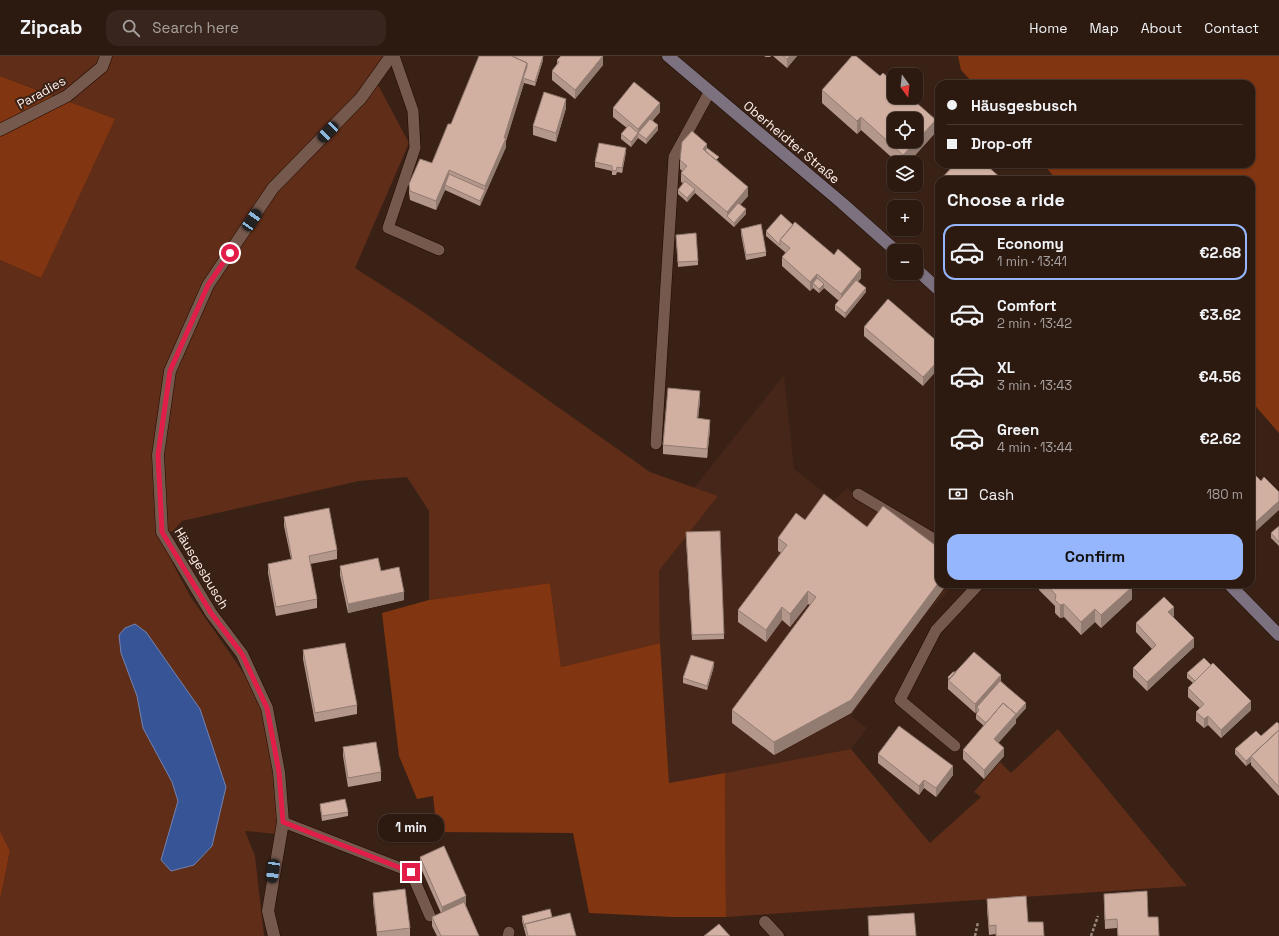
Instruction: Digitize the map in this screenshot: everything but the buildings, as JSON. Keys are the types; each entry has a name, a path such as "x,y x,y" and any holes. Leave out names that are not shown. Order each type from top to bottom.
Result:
{"street":[{"name":"Paradies","path":"0,130 67,96 102,67 106,56"},
{"name":"Häusgesbusch","path":"274,936 268,912 283,822 279,772 267,708 242,654 211,613 162,532 158,455 162,424 170,371 208,285 273,188 360,98 393,56"},
{"name":"Oberheidter Straße","path":"668,56 842,203 888,244"},
{"path":"923,275 935,286"},
{"path":"1233,588 1279,635"},
{"path":"765,922 778,936"}],"lane":[{"path":"393,56 413,111 414,148 388,228 439,250"},
{"path":"656,444 674,157 710,91"},
{"path":"858,494 935,540"},
{"path":"955,746 900,700 936,630 975,588"},
{"path":"283,822 411,872 430,916"}],"path":[{"path":"1091,936 1098,916"},
{"path":"975,936 978,922"}],"shaded area":[{"path":"0,56 395,56 376,81 409,143 355,268 422,311 650,472 718,496 659,571 660,643 561,667 550,583 429,600 429,511 407,477 359,481 182,521 174,530 162,536 173,564 190,596 254,688 268,718 282,808 276,834 245,831 255,856 264,936 0,936 0,900 10,851 0,831 0,260 41,278 63,99 0,76"},
{"path":"958,56 1279,56 1279,433 1255,406 1255,176 1054,176 1046,168 1255,168 1255,80 970,80 961,70"},
{"path":"0,76 115,119 41,278 0,260"},
{"path":"784,375 794,469 834,500 847,488 935,556 935,588 950,588 923,618 851,716 867,728 851,749 669,784 660,643 659,571 718,496 693,489"},
{"path":"550,583 561,667 660,643 669,783 725,773 726,917 672,917 589,913 573,833 437,832 433,796 417,799 399,756 382,613 429,600"},
{"path":"1058,729 1187,886 726,917 725,773 851,749 930,843 981,797 974,792 1000,762 1011,773"},
{"path":"0,831 10,851 0,900"}],"water":[{"path":"135,624 146,632 200,709 226,787 212,846 194,865 171,871 161,860 178,801 172,782 143,728 137,696 121,653 119,635 125,628"}],"route":[{"path":"230,253 208,285 170,371 158,455 162,532 189,579 211,613 242,654 267,708 279,772 283,822 411,872"}]}
